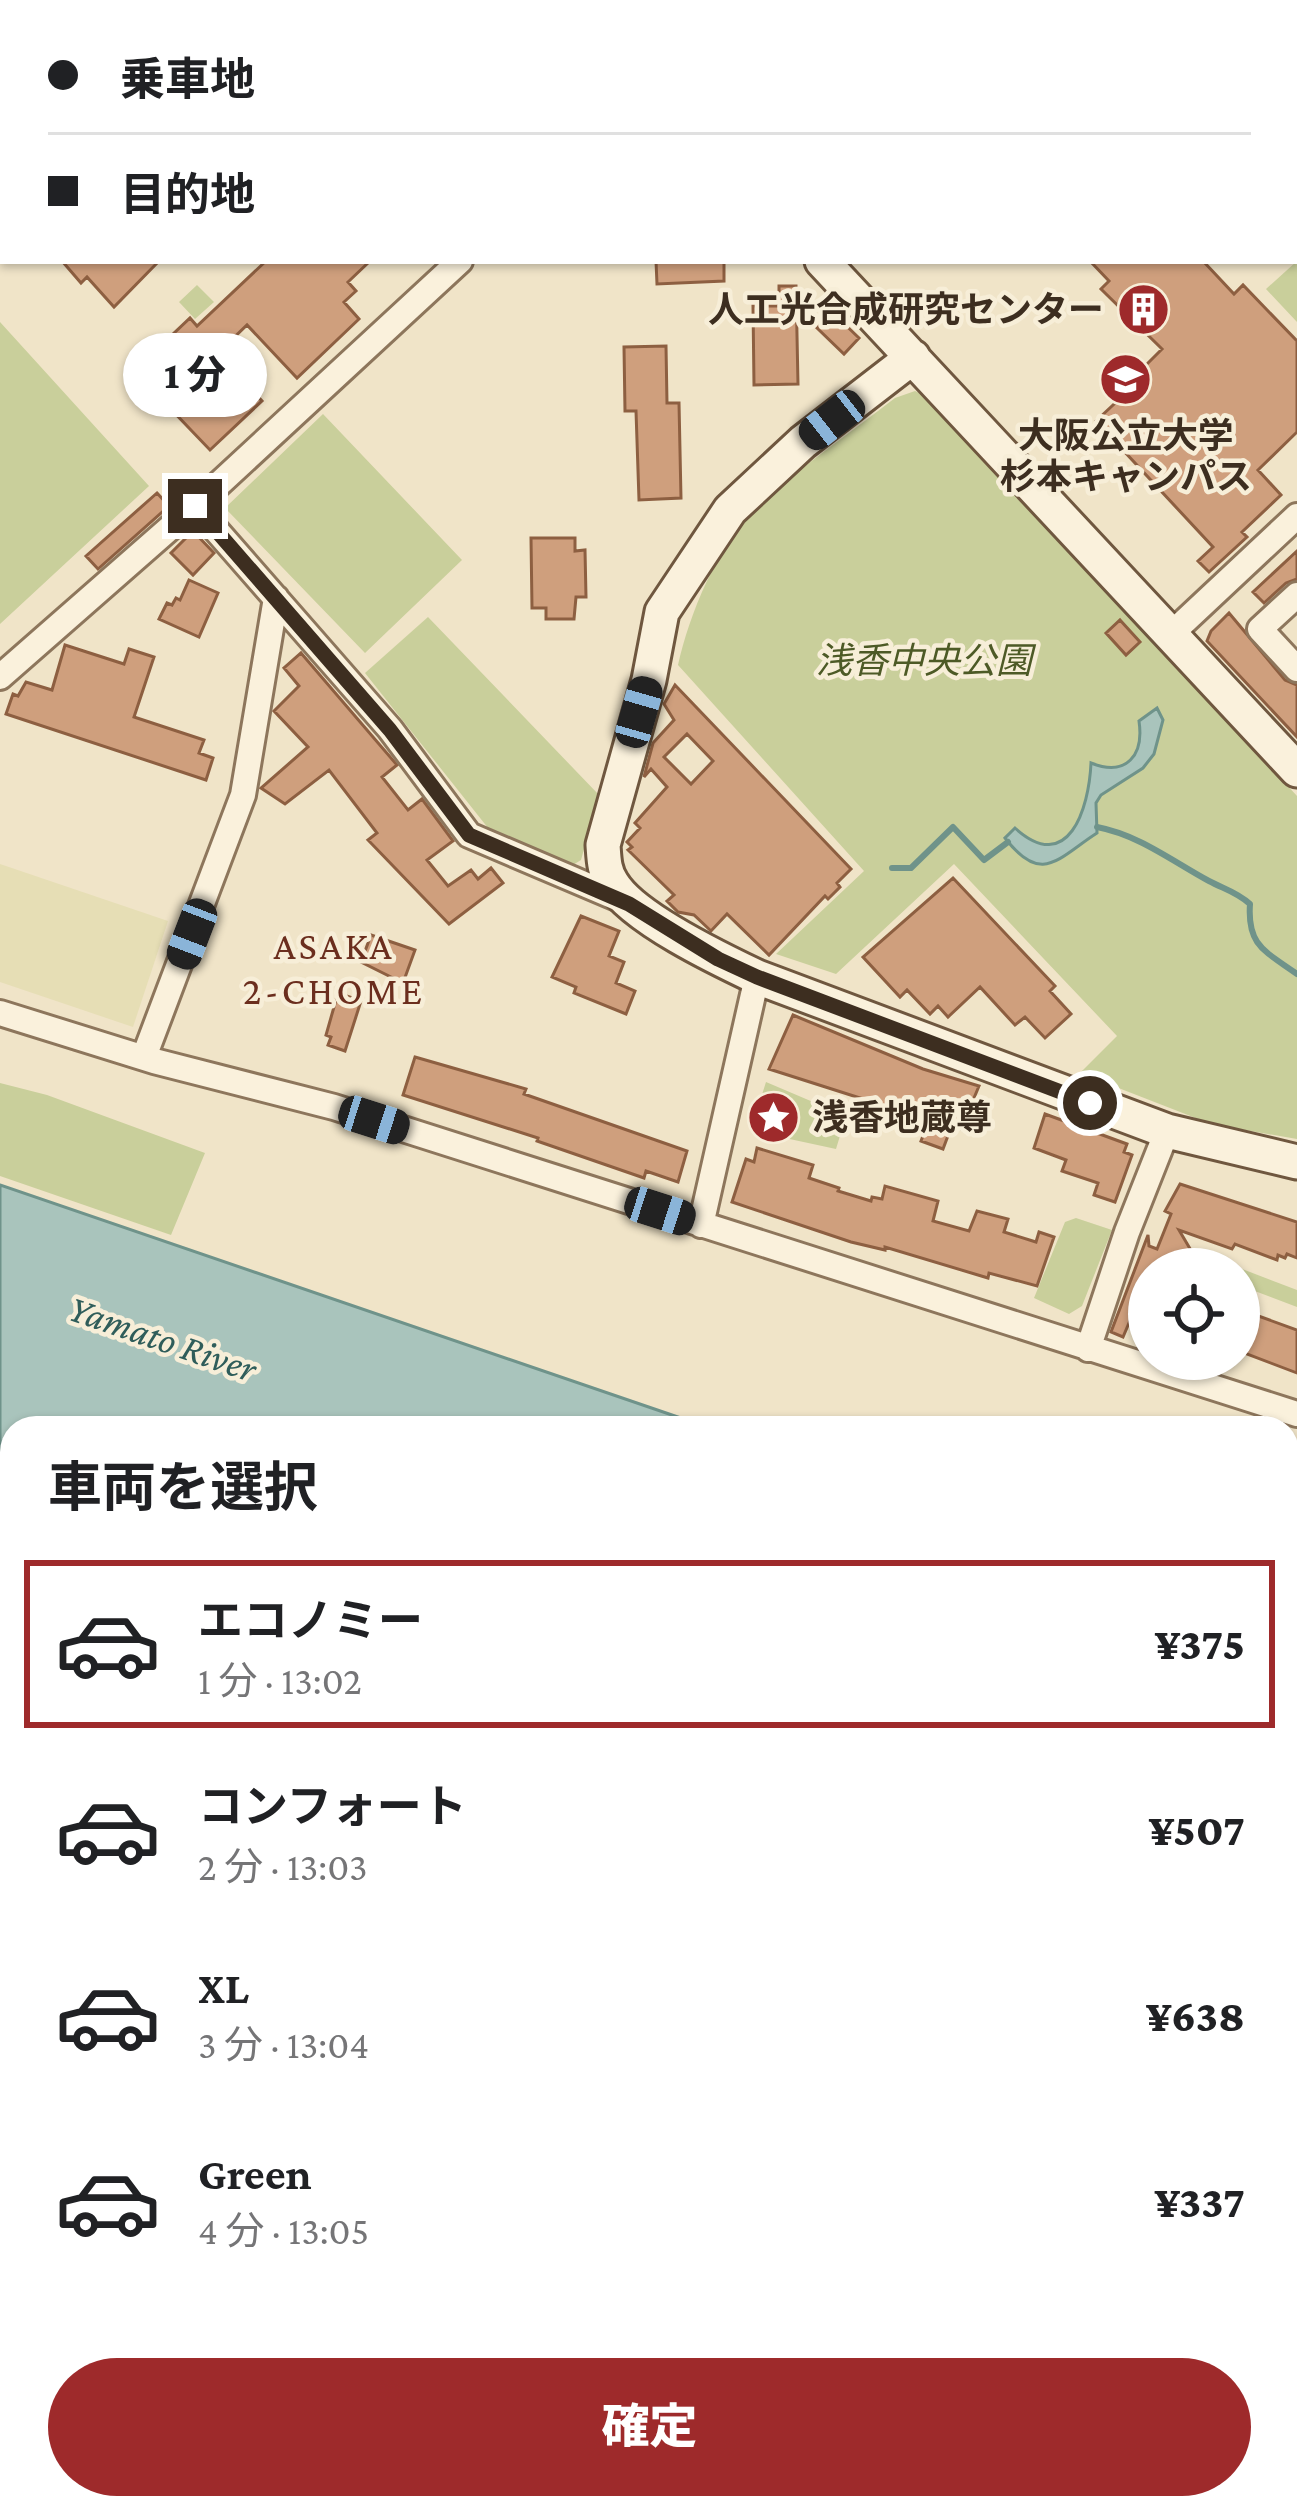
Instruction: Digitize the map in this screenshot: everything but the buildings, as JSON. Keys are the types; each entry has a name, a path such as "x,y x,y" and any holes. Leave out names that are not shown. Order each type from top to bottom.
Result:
{"street":[{"path":"0,677 195,506 457,264"},
{"path":"825,264 1297,770"},
{"path":"629,904 604,869 603,845 649,680 662,612 730,510 803,442 913,357"},
{"path":"195,506 390,730 469,835 629,904 718,959 757,977 1167,1131 1297,1162"},
{"path":"1171,635 1293,528"},
{"path":"1297,595 1260,629 1297,669"},
{"path":"145,1058 243,795 276,598"},
{"path":"700,1225 757,977"},
{"path":"0,1013 145,1058 334,1107 1297,1414"},
{"path":"1088,1349 1167,1131"}],"shaded area":[{"path":"0,864 168,921 133,1027 0,982"}],"green space":[{"path":"1297,264 1297,322 1266,289"},
{"path":"197,285 214,302 195,319 179,302"},
{"path":"0,322 149,486 0,624"},
{"name":"浅香中央公園","path":"915,391 932,399 1297,796 1297,1139 1211,1124 1080,1073 1117,1036 954,864 836,974 776,954 864,871 678,665 707,581 742,523 824,452 895,398"},
{"path":"323,414 462,560 365,653 225,508"},
{"path":"428,617 599,795 581,860 568,868 492,833 365,673"},
{"path":"766,1082 846,1116 836,1149 771,1135 772,1127 753,1123"},
{"path":"0,1083 47,1095 205,1153 171,1235 0,1176"},
{"path":"1076,1218 1112,1230 1082,1306 1069,1314 1034,1298 1065,1222"},
{"path":"1260,1276 1297,1290 1297,1307 1260,1293"}],"water":[{"path":"1157,708 1163,720 1154,754 1143,768 1101,795 1096,803 1097,833 1050,863 1030,861 1018,853 1005,838 1015,828 1049,845 1072,831 1086,799 1091,763 1114,767 1130,760 1139,744 1139,721"},
{"name":"Yamato River","path":"0,1185 675,1416 0,1416"}],"waterway":[{"path":"892,868 911,868 953,827 984,860 1008,842"},
{"path":"1097,827 1141,842 1245,900 1250,904 1255,939 1297,974"}],"place":[{"name":"人工光合成研究センター","path":"1143,310"},
{"name":"大阪公立大学 杉本キャンパス","path":"1126,380"},
{"name":"浅香地蔵尊","path":"773,1118"}],"district":[{"name":"ASAKA 2-CHOME","path":"334,968"}],"route":[{"path":"195,506 390,730 469,835 629,904 718,959 757,977 1090,1103"}]}
